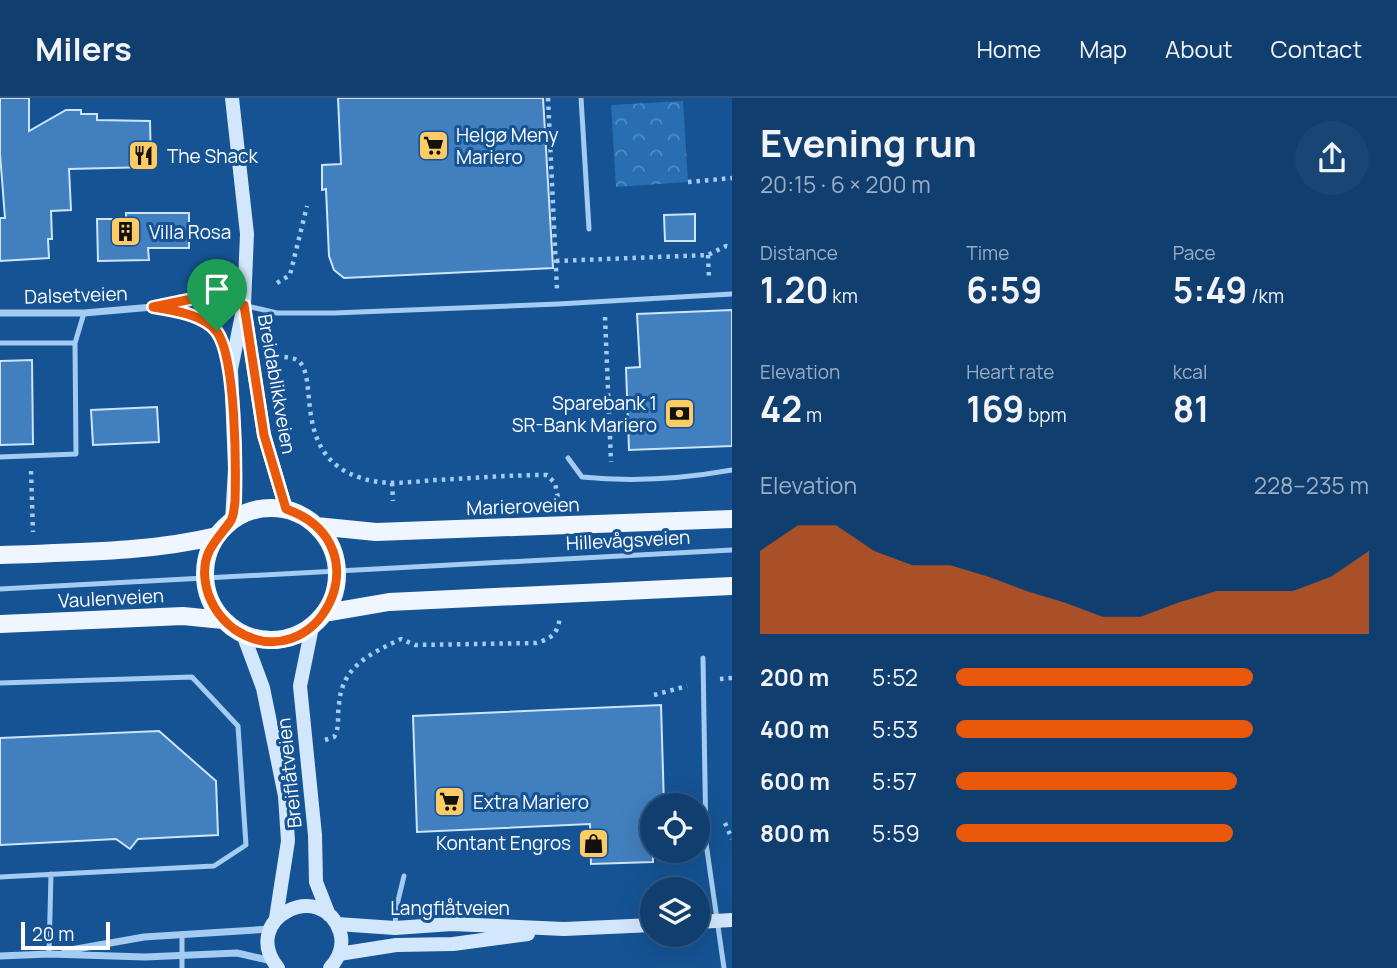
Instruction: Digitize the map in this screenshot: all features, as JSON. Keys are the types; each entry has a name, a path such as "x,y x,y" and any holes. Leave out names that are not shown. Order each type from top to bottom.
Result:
{"main road":[{"path":"264,508 286,509 316,526 331,546 337,570 337,585 325,613 312,627 290,638 266,640 243,634 223,620 208,594 205,579 207,556 217,536 241,515 264,508"},
{"name":"Marieroveien","path":"316,526 376,533 732,519"},
{"path":"0,555 142,549 217,536"},
{"path":"325,613 390,602 732,586"},
{"name":"Vaulenveien","path":"0,624 163,616 223,620"}],"street":[{"name":"Breidablikkveien","path":"232,98 247,234 244,305 231,369 235,478 232,521"},
{"name":"Dalsetveien","path":"0,313 84,313 153,307 211,295 244,305"},
{"name":"Breidablikkveien","path":"244,305 264,435 286,509"},
{"name":"Dalsetveien","path":"153,307 191,314 217,331 231,369"},
{"name":"Breiflåtveien","path":"312,627 300,686 315,835 316,882 341,940 339,954"},
{"name":"Breiflåtveien","path":"243,634 263,688 285,796 288,841 267,944 275,964"},
{"name":"Langflåtveien","path":"273,924 288,909 301,905 318,908 333,919 395,928 452,924 564,929"},
{"path":"50,954 144,937 273,924"},
{"name":"Langflåtveien","path":"339,954 396,945 453,944 564,929 640,926"},
{"path":"0,956 237,953 275,964"},
{"path":"330,968 339,954"}],"lane":[{"path":"581,98 589,229"},
{"path":"244,305 259,311 277,313 558,304 732,295"},
{"path":"0,457 76,454 75,343 84,313"},
{"path":"0,343 75,343"},
{"path":"568,458 582,477 612,480 732,470"},
{"name":"Hillevågsveien","path":"0,589 732,550"},
{"path":"703,658 706,843 725,921 724,968"},
{"path":"0,683 192,677 238,726 246,845 214,866 0,877"},
{"path":"50,954 51,874"},
{"path":"396,945 396,909 404,877"},
{"path":"181,934 183,968"}],"path":[{"path":"548,98 558,304"},
{"path":"688,182 732,178"},
{"path":"277,283 290,275 307,206"},
{"path":"556,261 708,256 726,246 732,247"},
{"path":"604,301 612,480"},
{"path":"276,356 297,359 302,365 317,441 333,462 344,470 362,478 392,483 547,475 555,483 559,507"},
{"path":"33,533 31,464 36,457"},
{"path":"392,483 393,501"},
{"path":"321,741 334,737 338,731 340,691 346,676 359,663 400,637 415,645 536,643 551,638 559,629 561,612"}],"green space":[{"path":"683,101 688,182 616,187 611,105"}],"building":[{"path":"0,98 29,98 29,131 66,110 97,114 97,120 150,121 151,167 69,169 71,210 51,211 52,239 48,239 49,258 0,261 0,218 5,218 0,154"},
{"path":"338,98 543,98 553,268 344,278 334,270 329,256 326,189 322,190 322,165 341,164"},
{"name":"Villa Rosa","path":"126,213 189,213 189,248 148,248 149,260 98,261 97,219 126,219"},
{"path":"695,214 695,241 665,241 664,215"},
{"path":"732,310 732,446 629,450 626,368 640,367 637,314"},
{"path":"32,360 33,444 0,445 0,361"},
{"path":"157,407 159,442 93,445 91,410"},
{"path":"661,705 664,793 640,793 640,862 591,864 590,824 417,832 413,716"},
{"path":"159,731 216,781 218,835 138,839 130,849 116,839 0,845 0,738"}],"place":[{"name":"Helgø Meny Mariero","path":"433,146"},
{"name":"The Shack","path":"144,156"},
{"name":"Villa Rosa","path":"126,232"},
{"name":"Sparebank 1 SR-Bank Mariero","path":"680,414"},
{"name":"Extra Mariero","path":"450,802"},
{"name":"Kontant Engros","path":"594,843"}],"route":[{"path":"211,295 244,305 264,435 286,509 307,519 325,535 331,546 337,570 337,585 325,613 312,627 290,638 266,640 243,634 223,620 208,594 205,579 207,556 217,536 232,521 235,502 231,369 217,331 191,314 153,307 211,295"}]}
